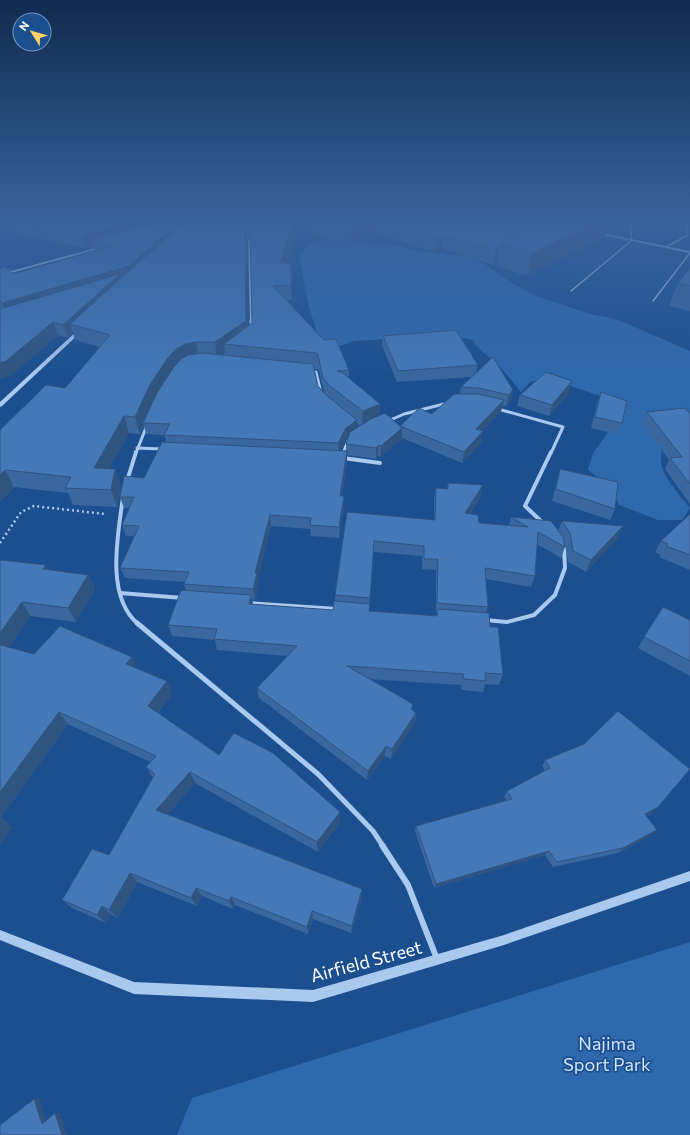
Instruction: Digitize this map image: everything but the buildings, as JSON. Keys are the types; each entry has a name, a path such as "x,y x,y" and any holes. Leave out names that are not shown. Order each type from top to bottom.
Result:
{"street":[{"path":"0,275 11,272"},
{"path":"250,272 251,331"},
{"path":"0,405 85,327"},
{"path":"302,370 316,372 321,394 325,399"},
{"path":"384,422 404,414 438,404 451,403"},
{"path":"492,408 563,427 525,506 550,528"},
{"path":"125,485 136,448 149,420"},
{"path":"352,438 347,441 341,458 380,463"},
{"path":"136,448 168,449"},
{"path":"123,492 114,560 120,593 130,617 318,774 372,830 408,885 437,960"},
{"path":"483,620 507,622 534,615 555,595 565,568 564,548 559,541"},
{"path":"120,593 191,598"},
{"path":"246,602 341,610"},
{"name":"Airfield Street","path":"0,935 134,988 313,996 504,940 690,876"}],"lane":[{"path":"571,291 593,272"},
{"path":"653,301 675,272"}],"path":[{"path":"0,543 21,512 34,506 120,516"}],"green space":[{"path":"302,272 496,272 533,295 590,314 616,319 690,351 690,415 666,427 662,447 661,463 664,472 674,488 690,508 682,520 658,520 619,505 612,488 588,470 593,453 619,417 612,400 547,378 530,382 521,392 503,370 475,345 474,340 447,335 354,341 337,346 324,345 320,343 309,307"},
{"name":"Najima Sport Park","path":"690,942 690,1135 177,1135 192,1098"}]}
